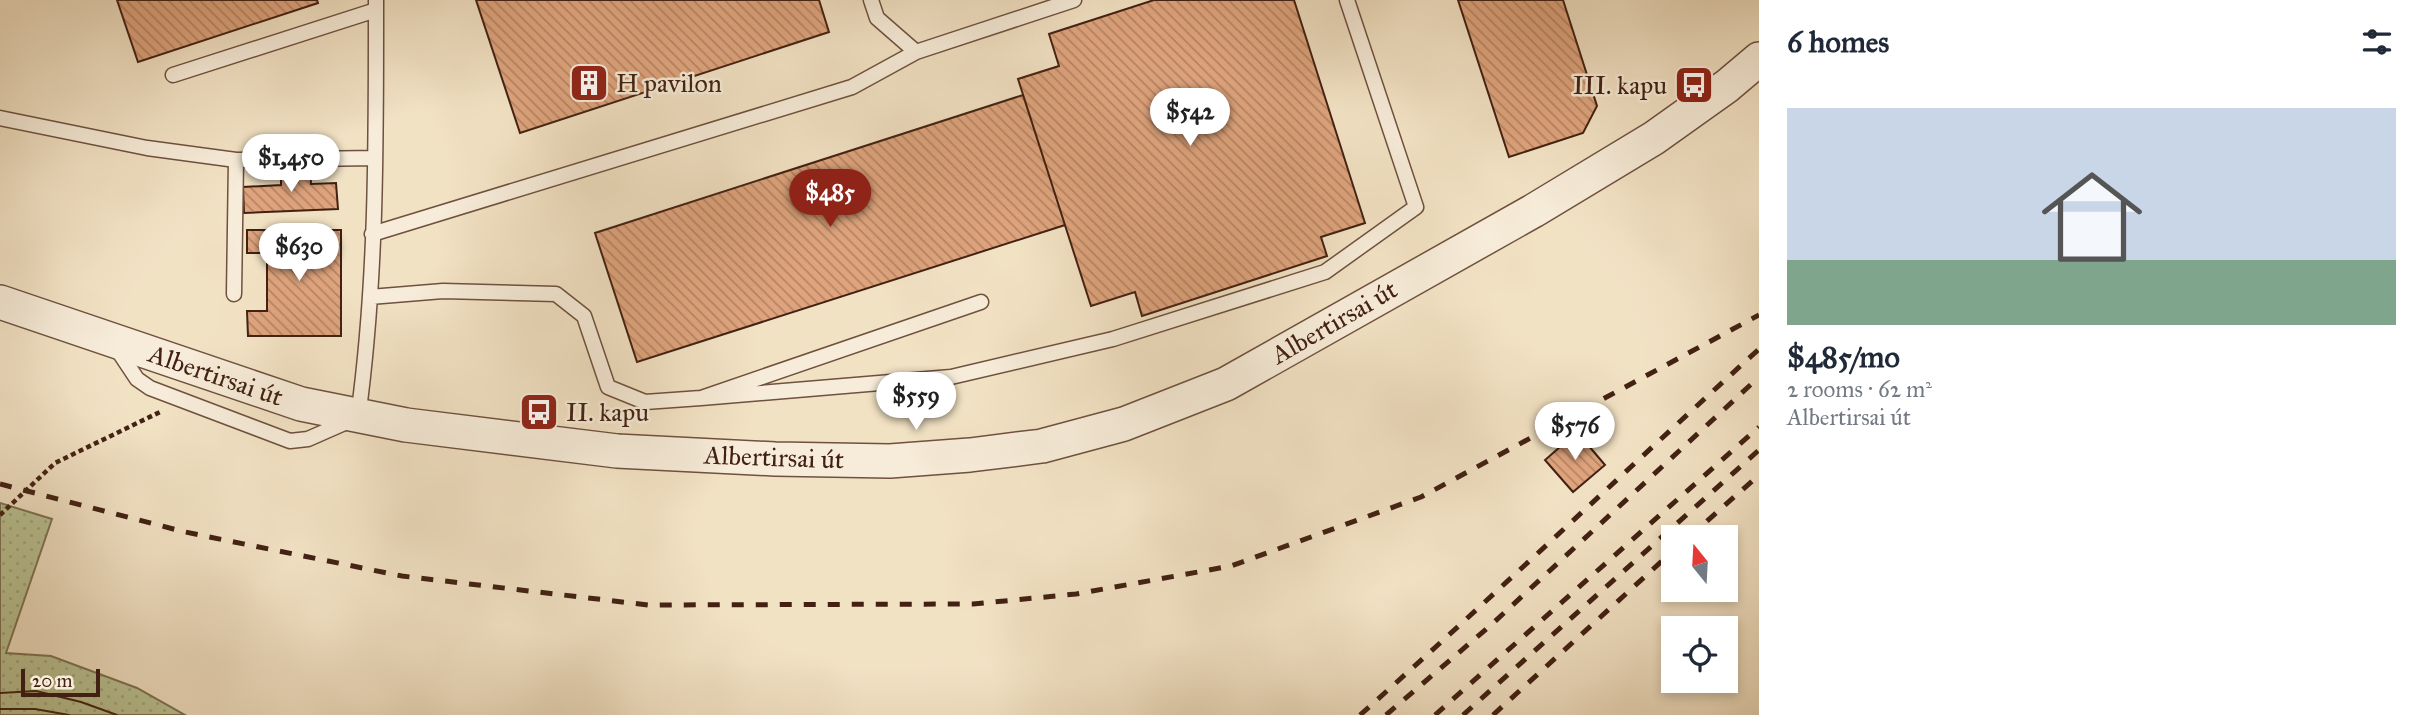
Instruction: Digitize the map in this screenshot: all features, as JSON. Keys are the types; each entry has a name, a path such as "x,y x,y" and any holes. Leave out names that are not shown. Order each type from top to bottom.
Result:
{"street":[{"name":"Albertirsai út","path":"0,302 300,404 358,417 617,451 775,459 890,461 1042,446 1124,424 1226,384 1533,211 1654,138 1727,86 1759,59"}],"lane":[{"path":"871,0 877,18 916,52"},
{"path":"372,234 852,87 916,52 1074,0"},
{"path":"370,297 443,291 556,294 584,316 608,387 645,402 951,377 1113,339 1325,272 1416,207 1347,0"},
{"path":"110,339 137,379 149,388 290,441 308,439 358,417 367,349 370,297 375,158 376,5 173,75"},
{"path":"0,118 146,148 236,160 375,158"},
{"path":"234,294 236,160"},
{"path":"701,398 981,302"}],"path":[{"path":"0,515 55,463 183,401"}],"green space":[{"path":"0,503 52,519 6,653 51,656 137,688 185,715 0,715"}],"building":[{"path":"117,0 317,0 318,3 138,62"},
{"name":"H pavilon","path":"476,0 819,0 829,32 520,133"},
{"path":"1154,0 1294,0 1365,223 1321,237 1327,256 1142,316 1135,292 1091,306 1018,79 1059,66 1049,34"},
{"path":"1458,0 1563,0 1597,106 1583,133 1509,157"},
{"path":"1023,95 1065,225 637,362 595,233"},
{"path":"310,167 311,184 336,183 338,209 244,213 243,187 281,185 281,169"},
{"path":"247,230 341,230 341,336 248,336 247,311 267,311 267,253 247,253"},
{"path":"1577,432 1605,465 1573,492 1545,460"}],"tram line":[{"path":"0,693 36,691 81,702 117,715"},
{"path":"0,709 35,709 69,715"}],"railway":[{"path":"0,484 185,532 402,576 648,605 973,604 1076,594 1231,566 1421,497 1759,315"},
{"path":"1360,715 1759,349"},
{"path":"1386,715 1491,625 1759,377"},
{"path":"1435,715 1759,427"},
{"path":"1463,715 1759,450"},
{"path":"1703,525 1759,475"},
{"path":"1493,715 1661,562"}],"place":[{"name":"H pavilon","path":"589,83"},
{"name":"III. kapu","path":"1694,85"},
{"name":"II. kapu","path":"539,412"}]}
